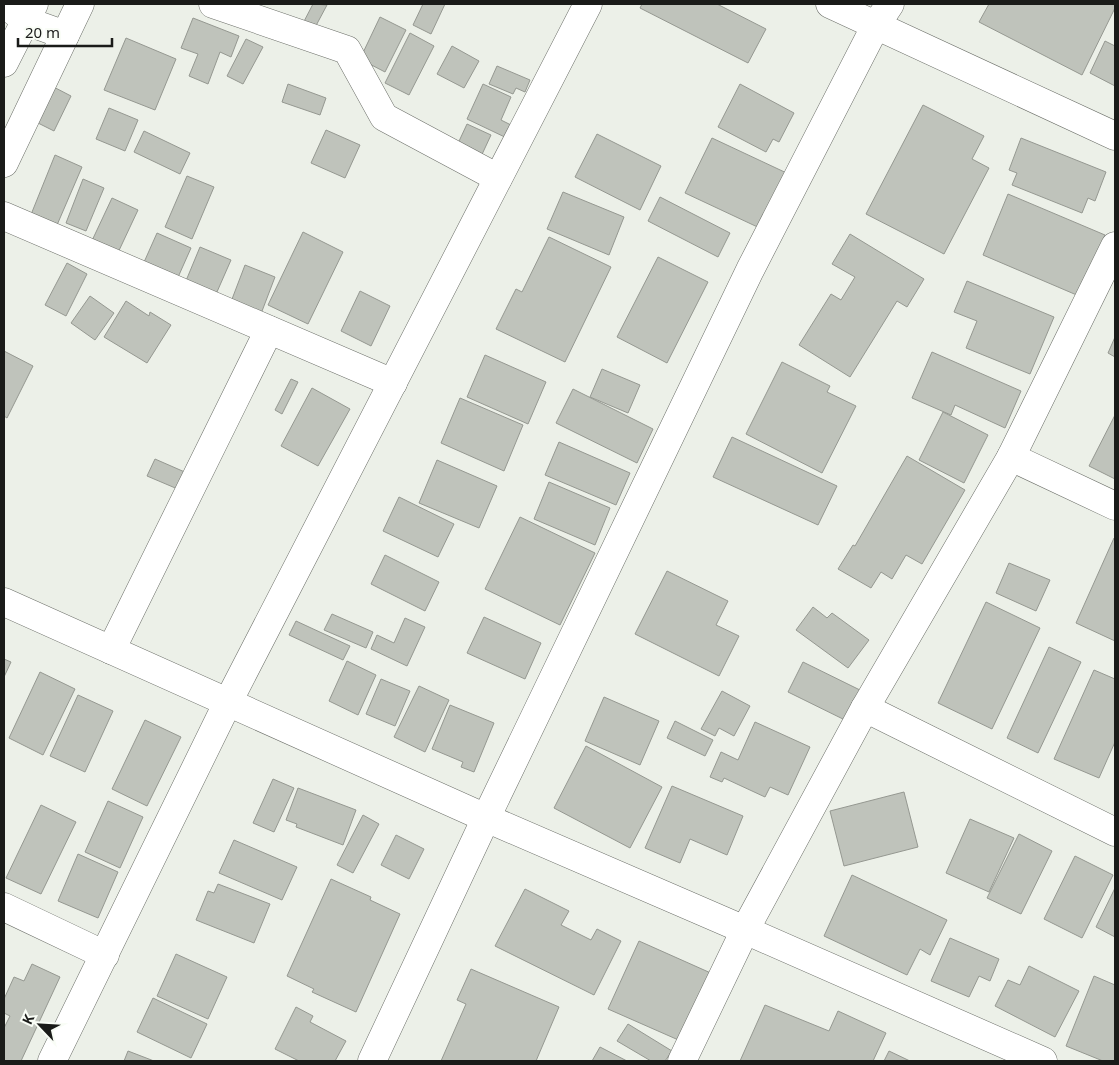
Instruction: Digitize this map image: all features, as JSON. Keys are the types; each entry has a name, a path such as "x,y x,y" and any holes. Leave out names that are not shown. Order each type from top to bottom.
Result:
{"street":[{"path":"5,4 30,12 65,35"},
{"path":"4,163 80,4"},
{"path":"213,4 347,50 384,118 498,178"},
{"path":"52,1061 228,702 588,4"},
{"path":"830,4 884,15 1115,136"},
{"path":"4,64 30,12"},
{"path":"372,1061 486,818 750,270 884,15"},
{"path":"4,216 393,383"},
{"path":"682,1061 745,930 865,708 1011,457 1113,258"},
{"path":"111,650 269,330"},
{"path":"1011,457 1115,506"},
{"path":"4,602 486,818 1043,1061"},
{"path":"865,708 1115,832"},
{"path":"4,907 105,954"}],"building":[{"path":"313,4 327,5 311,35 300,29"},
{"path":"423,4 445,4 431,34 413,25"},
{"path":"642,4 717,4 766,29 748,63 640,8"},
{"path":"989,4 1115,4 1115,8 1082,75 979,22"},
{"path":"380,17 406,30 385,72 360,59"},
{"path":"193,18 239,36 231,57 220,52 208,84 189,76 198,54 181,48"},
{"path":"410,33 434,46 409,95 385,83"},
{"path":"126,38 176,59 155,110 104,90"},
{"path":"246,39 263,47 243,84 227,76"},
{"path":"1105,41 1115,46 1115,86 1090,73"},
{"path":"452,46 479,61 464,88 437,74"},
{"path":"497,66 530,80 525,92 516,88 513,94 489,84"},
{"path":"44,82 71,96 54,131 26,117"},
{"path":"288,84 326,98 320,115 282,102"},
{"path":"483,84 511,97 501,120 517,128 511,140 467,119"},
{"path":"740,84 794,113 779,142 773,139 766,152 718,127"},
{"path":"923,105 984,136 972,159 989,168 944,254 866,214"},
{"path":"109,108 138,120 125,151 96,139"},
{"path":"467,124 491,135 478,163 454,152"},
{"path":"326,130 360,145 345,178 311,163"},
{"path":"144,131 190,153 180,174 134,152"},
{"path":"597,134 661,166 640,210 575,177"},
{"path":"712,138 793,176 766,231 685,193"},
{"path":"1021,138 1106,172 1095,201 1088,198 1082,213 1012,185 1017,173 1009,170"},
{"path":"55,155 82,167 54,232 28,222"},
{"path":"187,176 214,187 192,239 165,227"},
{"path":"83,179 104,188 86,231 66,223"},
{"path":"563,192 624,217 609,255 547,229"},
{"path":"1008,194 1105,235 1079,296 983,255"},
{"path":"660,197 730,233 718,257 648,221"},
{"path":"112,198 138,210 115,259 89,247"},
{"path":"303,232 343,252 308,324 268,305"},
{"path":"157,233 191,248 175,284 141,269"},
{"path":"850,234 924,279 907,307 897,301 850,377 799,345 831,294 841,300 855,277 832,264"},
{"path":"549,237 611,267 565,362 496,329 516,289 522,292"},
{"path":"200,247 231,260 213,301 183,288"},
{"path":"658,257 708,282 667,363 617,337"},
{"path":"67,263 87,274 66,316 45,305"},
{"path":"245,265 275,277 259,319 229,307"},
{"path":"967,281 1054,317 1030,374 966,348 977,321 954,312"},
{"path":"360,291 390,306 371,346 341,331"},
{"path":"90,296 114,313 95,340 71,323"},
{"path":"126,301 149,316 150,312 171,325 147,363 104,337"},
{"path":"1115,337 1115,357 1108,353"},
{"path":"4,351 33,366 7,418 4,416"},
{"path":"932,352 1021,391 1005,428 955,405 951,415 912,398"},
{"path":"485,355 546,382 528,424 467,397"},
{"path":"782,362 830,386 827,392 856,406 822,473 746,434"},
{"path":"602,369 640,385 628,413 590,397"},
{"path":"291,379 298,382 282,414 275,410"},
{"path":"312,388 350,409 318,466 281,446"},
{"path":"573,389 653,429 637,463 556,423"},
{"path":"460,398 523,425 504,471 441,443"},
{"path":"943,412 988,435 964,483 919,460"},
{"path":"1115,415 1115,479 1089,466"},
{"path":"732,437 837,486 818,525 713,477"},
{"path":"559,442 630,473 616,505 545,475"},
{"path":"907,456 965,490 922,564 906,555 892,579 881,572 871,588 838,569 853,545 855,546"},
{"path":"155,459 187,473 180,490 147,476"},
{"path":"437,460 497,486 479,528 419,503"},
{"path":"549,482 610,508 595,545 534,519"},
{"path":"399,497 454,524 438,557 383,531"},
{"path":"520,517 595,553 560,625 485,589"},
{"path":"1115,538 1115,641 1076,623"},
{"path":"385,555 439,582 425,611 371,584"},
{"path":"1009,563 1050,580 1036,611 996,593"},
{"path":"667,571 728,601 716,625 739,636 719,676 635,634"},
{"path":"986,602 1040,628 992,729 938,703"},
{"path":"813,607 827,618 832,613 869,640 848,668 796,630"},
{"path":"332,614 373,632 366,648 324,630"},
{"path":"484,617 541,643 525,679 467,653"},
{"path":"405,618 425,627 407,666 371,649 377,635 394,643"},
{"path":"296,621 350,646 343,660 289,635"},
{"path":"1049,647 1081,662 1038,753 1007,738"},
{"path":"4,659 11,662 4,677"},
{"path":"347,661 376,675 358,715 329,701"},
{"path":"803,662 864,692 849,722 788,692"},
{"path":"1094,670 1115,679 1115,742 1099,778 1054,759"},
{"path":"40,672 75,689 43,755 9,738"},
{"path":"381,679 410,691 395,726 366,714"},
{"path":"419,686 449,700 425,752 394,737"},
{"path":"722,691 750,706 734,736 719,728 715,736 701,729"},
{"path":"78,695 113,711 85,772 50,756"},
{"path":"604,697 659,721 640,765 585,741"},
{"path":"450,705 494,723 474,772 461,767 463,762 432,749"},
{"path":"145,720 181,737 147,806 112,789"},
{"path":"675,721 713,740 705,756 667,738"},
{"path":"755,722 810,747 788,795 770,787 765,797 724,778 722,782 710,777 721,752 738,760"},
{"path":"586,746 662,787 630,848 554,808"},
{"path":"273,779 294,788 274,832 253,823"},
{"path":"672,786 743,816 727,855 690,839 680,863 645,848"},
{"path":"298,788 356,810 343,845 296,827 297,824 286,820"},
{"path":"904,792 918,847 844,866 830,811"},
{"path":"108,801 143,817 120,868 85,852"},
{"path":"41,805 76,822 41,894 6,878"},
{"path":"363,815 379,824 353,873 337,865"},
{"path":"970,819 1014,838 989,892 946,873"},
{"path":"1019,834 1052,851 1021,914 987,898"},
{"path":"396,835 424,849 409,879 381,865"},
{"path":"234,840 297,867 282,900 219,873"},
{"path":"78,854 118,872 98,918 58,901"},
{"path":"1075,856 1113,875 1082,938 1044,919"},
{"path":"852,875 947,920 930,955 920,949 907,975 824,936"},
{"path":"331,879 371,897 370,900 400,914 356,1012 312,992 314,989 287,976"},
{"path":"218,884 270,904 254,943 196,920 208,891 214,893"},
{"path":"1115,888 1115,937 1096,927"},
{"path":"525,889 569,911 561,925 591,940 597,929 621,941 594,995 495,946"},
{"path":"950,938 999,959 990,981 979,976 969,997 931,981"},
{"path":"639,941 713,974 683,1042 608,1009"},
{"path":"176,954 227,977 208,1019 157,996"},
{"path":"32,964 60,977 21,1061 4,1061 4,1028 10,1016 4,1013 4,999 14,977 24,981"},
{"path":"1029,966 1079,991 1055,1037 995,1006 1008,980 1020,985"},
{"path":"471,969 559,1007 536,1061 441,1061 466,1004 457,1000"},
{"path":"1094,976 1115,985 1115,1061 1103,1061 1066,1046"},
{"path":"153,998 207,1024 191,1058 137,1032"},
{"path":"765,1005 829,1031 838,1011 886,1033 873,1061 740,1061"},
{"path":"296,1007 313,1016 310,1022 346,1041 335,1061 299,1061 275,1049"},
{"path":"628,1024 672,1051 665,1061 651,1061 617,1041"},
{"path":"600,1047 627,1061 592,1061"},
{"path":"128,1051 154,1061 124,1061"},
{"path":"889,1051 910,1061 884,1061"}]}
